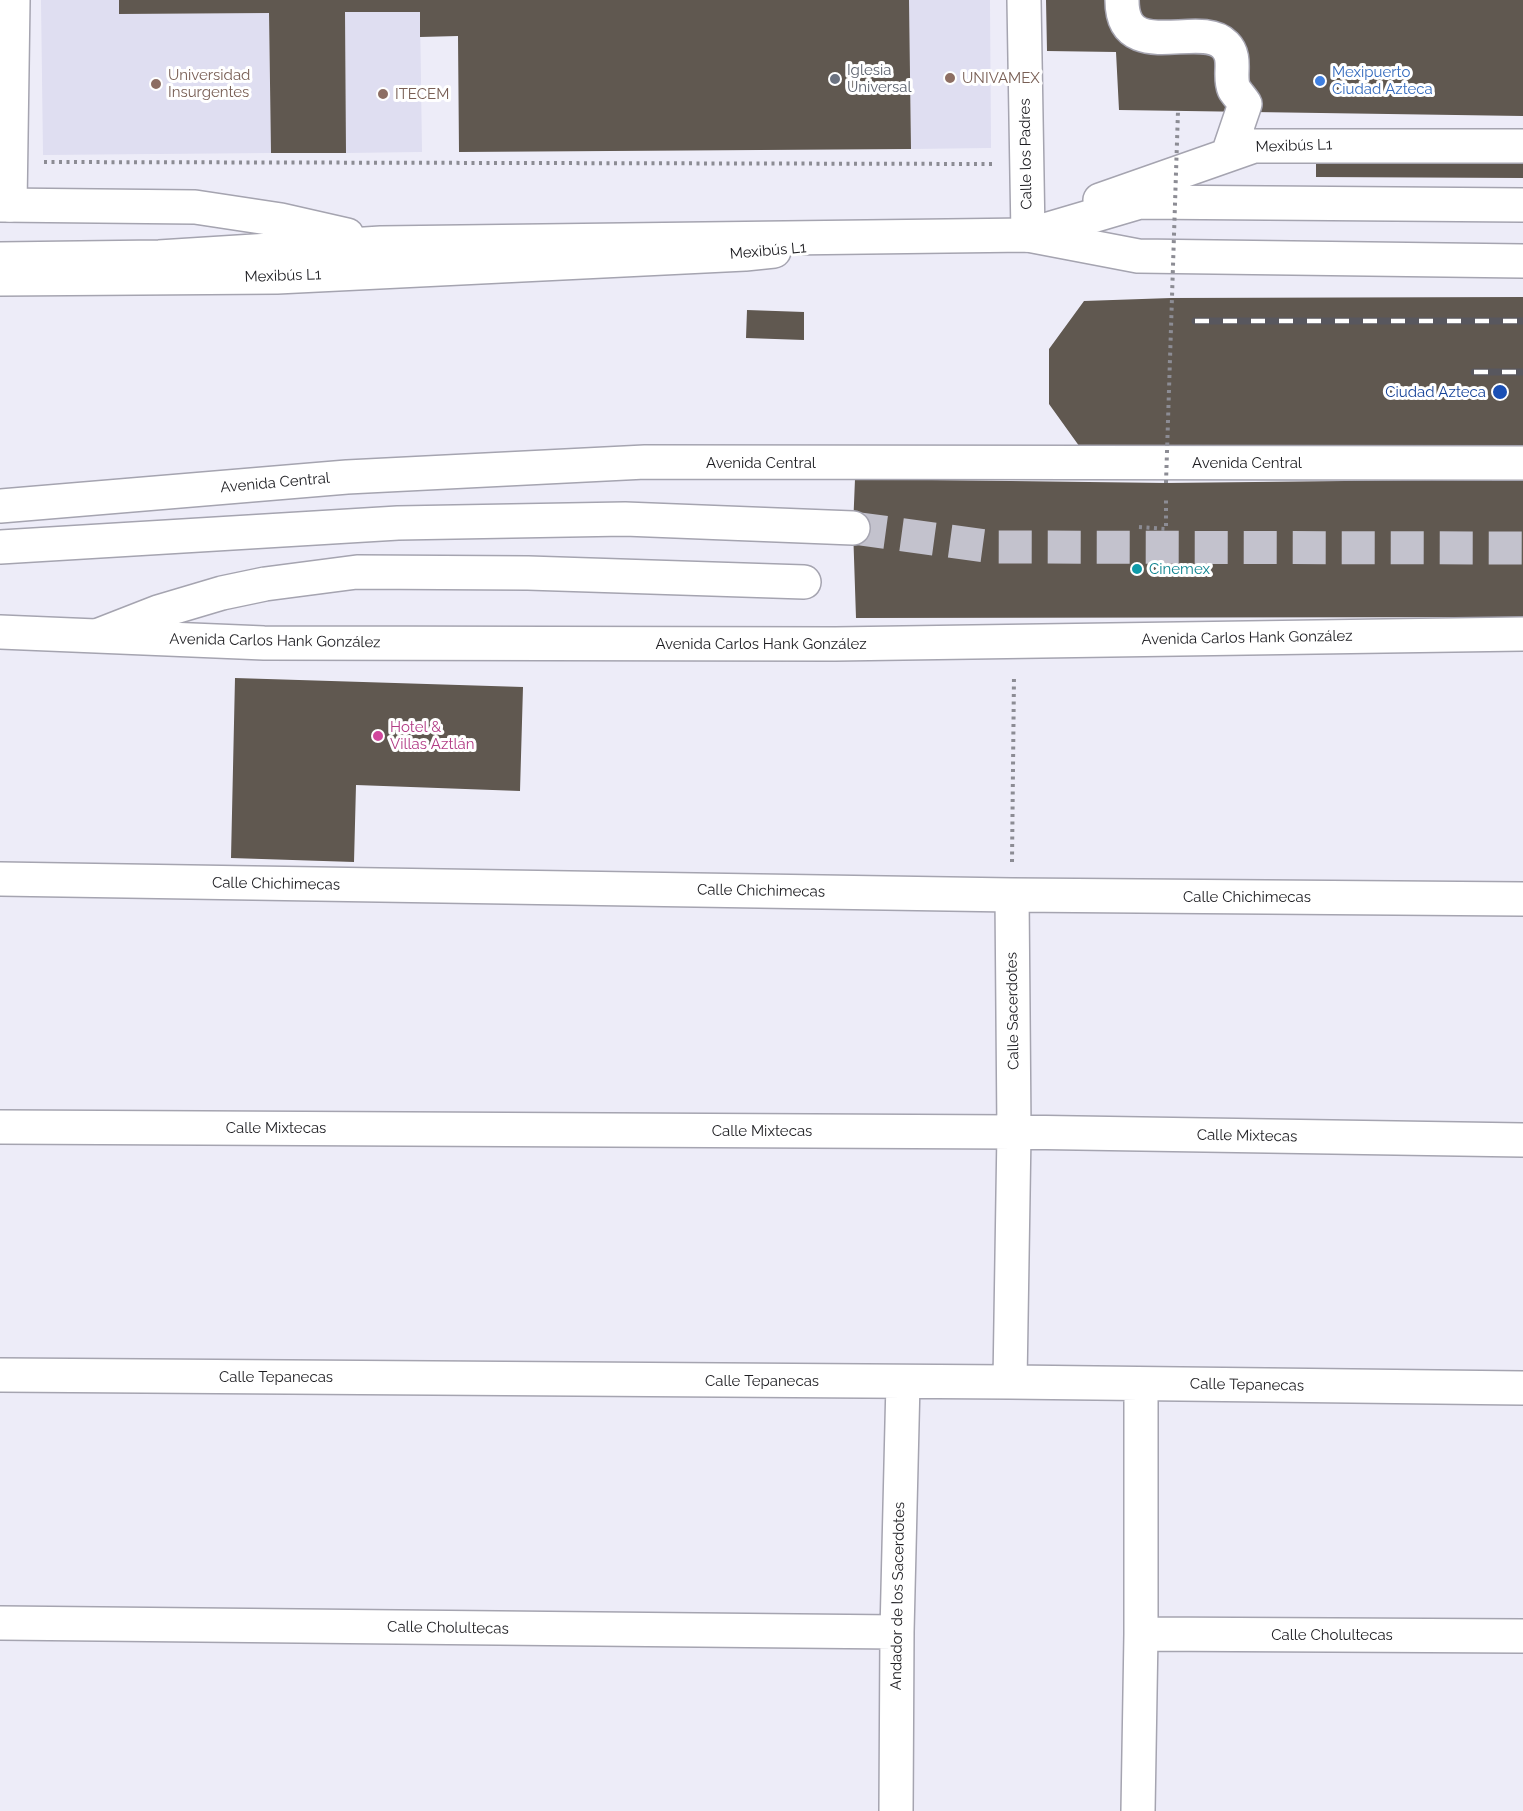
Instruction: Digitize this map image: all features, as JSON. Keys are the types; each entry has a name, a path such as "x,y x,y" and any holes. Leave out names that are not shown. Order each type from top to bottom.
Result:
{"main road":[{"path":"13,0 6,42 9,161 5,205 195,207 282,220 381,243"},
{"name":"Calle los Padres","path":"1024,0 1028,229"},
{"path":"1122,0 1122,10 1128,25 1144,37 1213,38 1225,45 1233,60 1233,87 1245,104 1228,154"},
{"name":"Mexibús L1","path":"1028,229 1254,146 1523,146"},
{"path":"0,259 159,257 381,243 909,237 1028,229 1140,202 1523,205"},
{"path":"1028,229 1138,256 1523,261"},
{"name":"Mexibús L1","path":"0,279 324,275 745,255 909,237"},
{"name":"Avenida Central","path":"0,506 347,477 645,462 1523,463"},
{"path":"0,548 398,523 625,519 853,528"},
{"path":"99,635 158,612 222,593 265,584 357,572 516,572 804,582"},
{"name":"Avenida Carlos Hank González","path":"0,632 264,643 835,644 1523,634"},
{"name":"Calle Chichimecas","path":"0,879 1012,895 1523,899"},
{"name":"Calle Sacerdotes","path":"1010,1382 1014,1132 1012,895"},
{"name":"Calle Mixtecas","path":"0,1127 1014,1132 1523,1140"},
{"name":"Calle Tepanecas","path":"0,1376 1010,1382 1523,1388"},
{"name":"Andador de los Sacerdotes","path":"896,1811 897,1632 903,1382"},
{"path":"1138,1811 1141,1384"},
{"name":"Calle Cholultecas","path":"0,1623 897,1632"},
{"name":"Calle Cholultecas","path":"1141,1634 1523,1636"}],"path":[{"path":"1139,527 1166,529 1178,111"},
{"path":"9,161 1003,164"},
{"path":"1012,895 1014,641"}],"shaded area":[{"name":"Universidad Insurgentes","path":"41,0 119,0 119,14 269,13 271,153 43,155"},
{"name":"UNIVAMEX","path":"909,0 990,0 991,148 911,149"},
{"name":"ITECEM","path":"345,12 420,12 422,152 346,153"}],"building":[{"path":"119,0 909,0 911,149 459,152 458,36 420,37 420,12 345,12 346,153 271,153 269,13 119,14"},
{"name":"Mexipuerto Ciudad Azteca","path":"1046,0 1523,0 1523,116 1119,110 1116,52 1047,51"},
{"path":"1316,145 1523,146 1523,178 1316,177"},
{"name":"Ciudad Azteca","path":"1523,297 1523,449 1082,450 1049,404 1049,349 1084,301 1171,298"},
{"path":"747,310 804,312 804,340 746,338"},
{"path":"855,479 1166,483 1523,479 1523,617 856,618 853,528"},
{"name":"Hotel & Villas Aztlán","path":"235,678 523,687 520,791 356,785 354,862 231,858"}],"tunnel":[{"path":"853,528 993,547 1523,548"}],"railway":[{"path":"1195,321 1523,321"},
{"path":"1474,372 1523,372"}],"place":[{"name":"UNIVAMEX","path":"950,78"},
{"name":"Iglesia Universal","path":"835,79"},
{"name":"Mexipuerto Ciudad Azteca","path":"1320,81"},
{"name":"Universidad Insurgentes","path":"156,84"},
{"name":"ITECEM","path":"383,94"},
{"name":"Ciudad Azteca","path":"1500,392"},
{"name":"Cinemex","path":"1137,569"},
{"name":"Hotel & Villas Aztlán","path":"378,736"}]}
